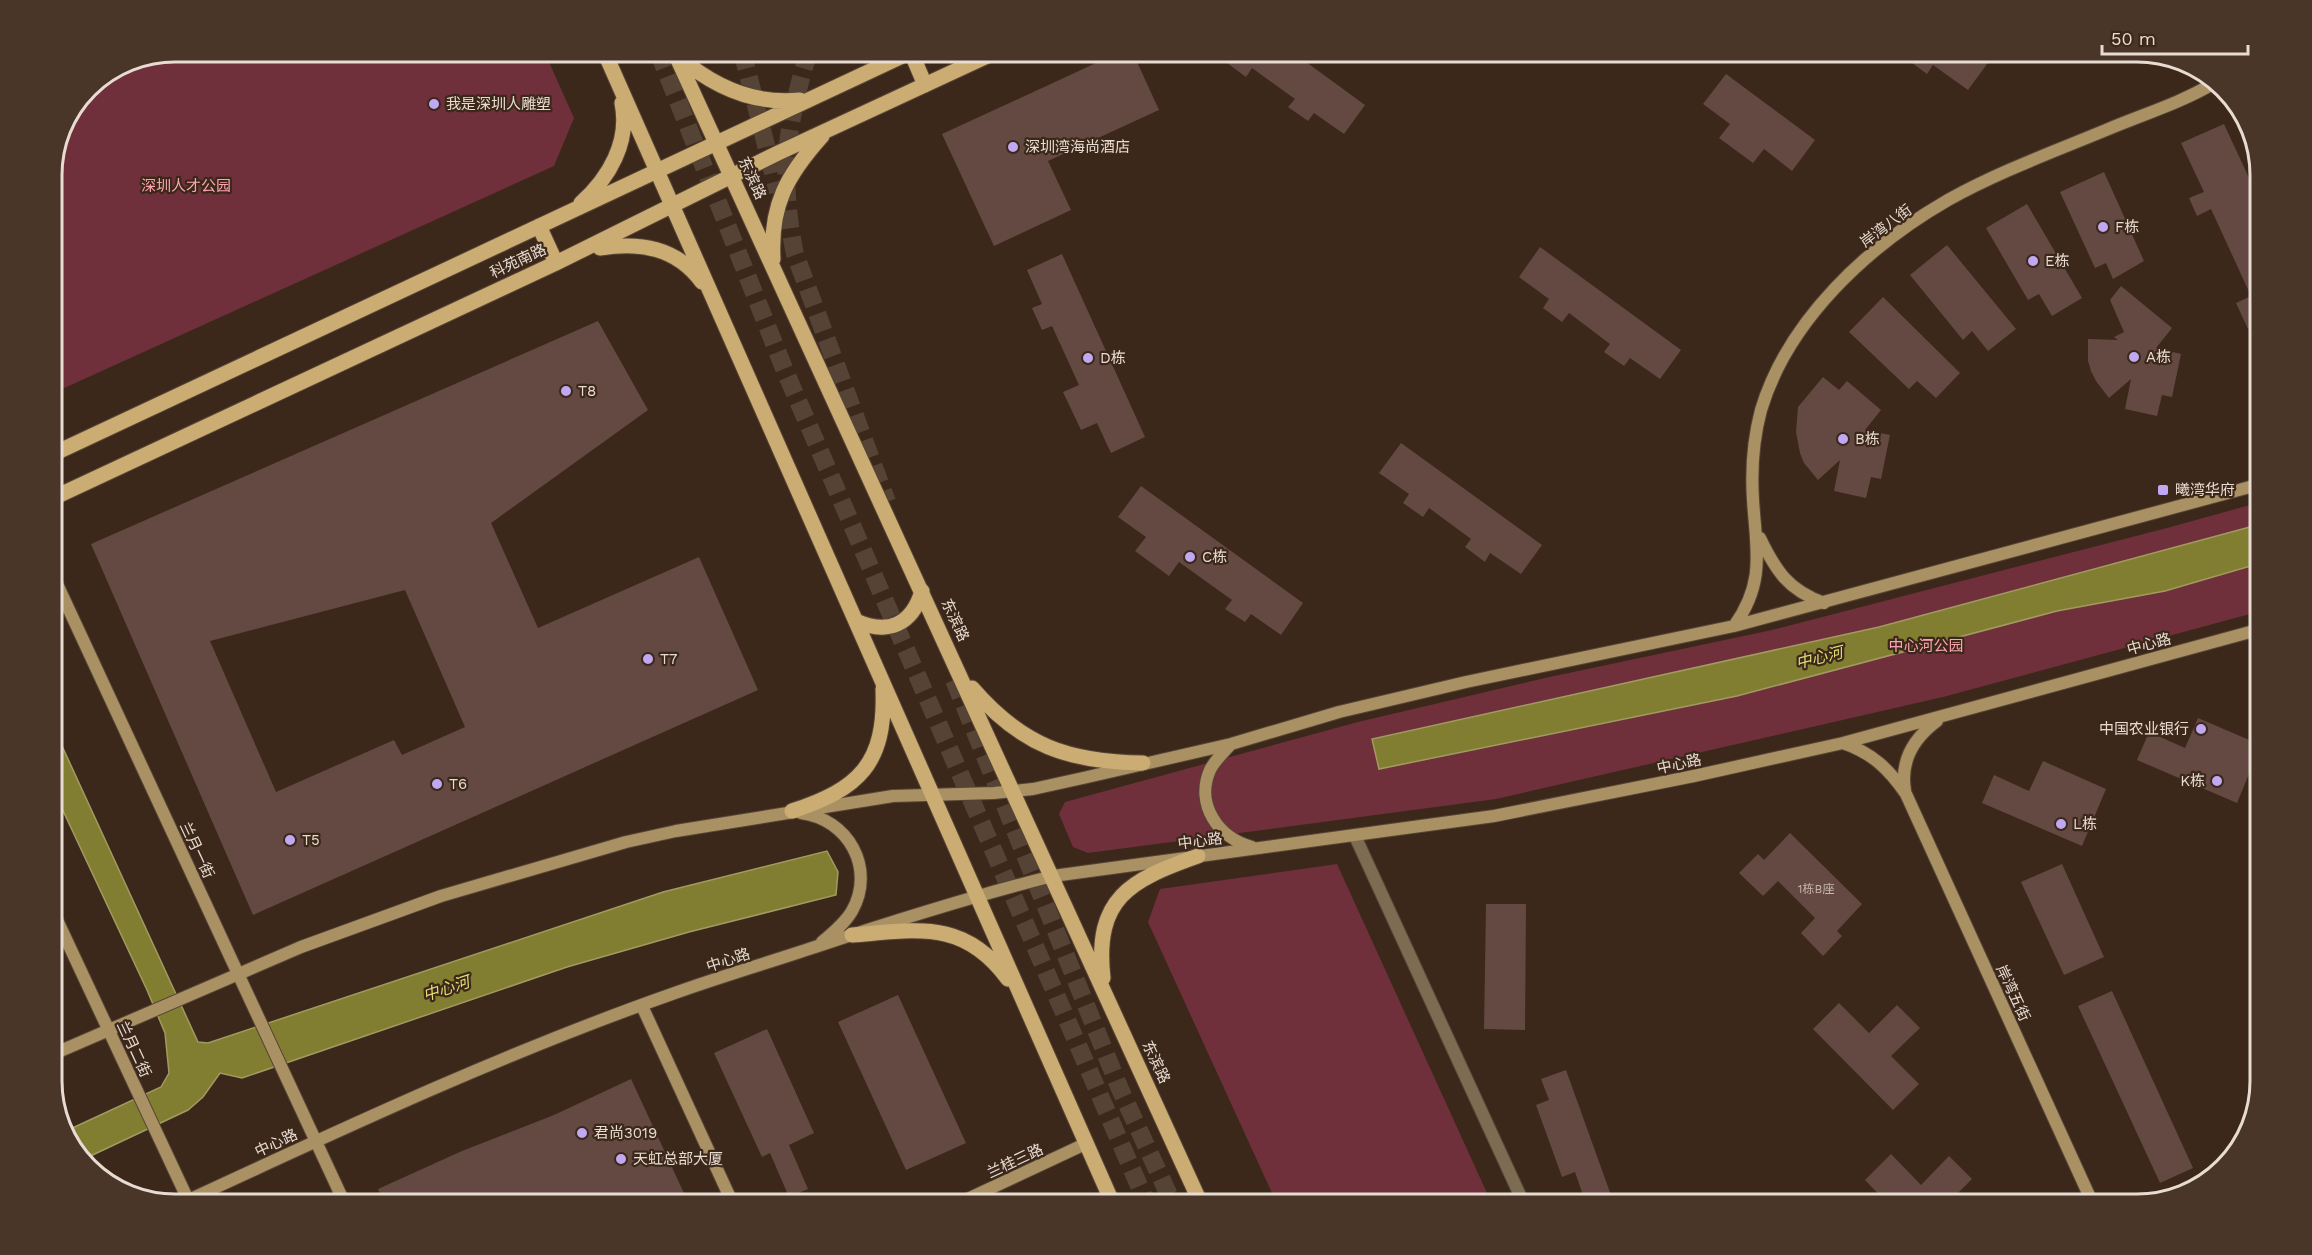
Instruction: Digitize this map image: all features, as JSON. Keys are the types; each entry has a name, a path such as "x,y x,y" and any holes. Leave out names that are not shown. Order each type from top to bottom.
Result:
{"main road":[{"path":"609,62 1108,1194"},
{"name":"东滨路","path":"679,62 1197,1194"},
{"path":"685,62 697,73 722,88 743,96 765,101 812,99"},
{"name":"科苑南路","path":"62,450 891,62"},
{"path":"916,62 925,85"},
{"name":"科苑南路","path":"62,494 585,250 826,131 974,62"},
{"path":"570,212 606,175 617,155 623,134 624,111 619,85"},
{"name":"岸湾八街","path":"1757,532 1753,503 1753,453 1762,407 1775,373 1791,344 1814,312 1836,288 1887,242 1912,223 1948,201 2042,156 2209,87"},
{"path":"774,268 772,234 782,192 790,175 805,154 826,131"},
{"path":"539,226 556,263"},
{"path":"585,250 634,244 658,250 680,261 696,275 712,296"},
{"path":"62,1050 312,943 484,882 649,836 893,796 1033,789 1231,744 1339,712 1432,690 1734,626 2250,487"},
{"path":"1757,532 1774,565 1784,578 1809,597 1824,603"},
{"path":"1734,626 1750,601 1755,587 1757,532"},
{"path":"856,621 869,627 883,628 899,624 910,616 918,604 922,591"},
{"name":"兰月一街","path":"62,596 340,1194"},
{"name":"中心路","path":"205,1194 316,1141 465,1075 670,994 978,895 1053,876 1494,816 1694,776 1843,743 2250,632"},
{"path":"960,674 988,707 1018,732 1047,747 1076,757 1105,763 1143,764"},
{"path":"792,811 830,798 859,777 870,761 879,739 884,711 883,680"},
{"path":"1906,794 1903,779 1907,757 1915,742 1926,729 1943,716"},
{"path":"1843,743 1869,754 1882,763 1906,794"},
{"path":"1231,744 1219,757 1208,778 1206,799 1209,813 1217,826 1229,837 1242,845 1258,849"},
{"name":"岸湾五街","path":"1906,794 2088,1194"},
{"path":"792,811 812,814 839,829 850,843 858,859 861,877 858,897 851,912 817,947"},
{"path":"1105,993 1101,955 1105,922 1117,902 1137,882 1159,870 1198,856"},
{"path":"852,935 914,931 951,934 984,952 998,965 1020,995"},
{"name":"兰月二街","path":"62,932 183,1194"},
{"path":"642,1006 728,1194"},
{"name":"兰桂三路","path":"978,1194 1085,1144"}],"street":[{"path":"1355,836 1519,1194"}],"green space":[{"name":"深圳人才公园","path":"160,62 549,62 574,118 554,166 62,389 62,160 70,131 85,106 100,90 125,73"},
{"name":"中心河公园","path":"2250,505 2250,614 1943,697 1496,799 1088,853 1073,847 1059,814 1065,802 1358,722 1545,678 1772,630"},
{"path":"1337,864 1487,1194 1272,1194 1148,922 1160,889"}],"water":[{"name":"中心河","path":"2250,527 2250,566 2165,591 2057,611 1737,696 1379,769 1372,739 1879,627"},
{"name":"中心河","path":"62,746 198,1042 208,1043 663,892 827,851 838,872 836,895 689,932 567,967 242,1078 220,1073 203,1097 188,1110 91,1156 72,1128 161,1087 169,1073 165,1033 62,808"}],"building":[{"name":"深圳湾海尚酒店","path":"1098,62 1137,62 1159,110 1048,161 1071,210 994,246 942,134"},
{"path":"1306,62 1365,105 1344,134 1314,113 1308,121 1288,107 1295,99 1252,68 1246,77 1227,63"},
{"path":"1911,62 1989,62 1968,90 1933,65 1927,74"},
{"path":"1726,74 1815,140 1792,171 1764,149 1753,163 1719,138 1730,124 1703,104"},
{"path":"2224,124 2250,180 2250,294 2211,209 2197,216 2189,198 2204,192 2181,143"},
{"name":"F栋","path":"2104,172 2144,261 2113,279 2106,263 2095,268 2060,192"},
{"name":"E栋","path":"2027,204 2082,298 2052,316 2039,294 2028,300 1986,228"},
{"path":"1947,245 2016,329 1988,351 1972,331 1963,340 1910,275"},
{"path":"1540,247 1681,350 1660,379 1630,358 1624,366 1604,352 1610,344 1569,313 1562,322 1543,308 1549,299 1519,277"},
{"name":"D栋","path":"1062,254 1145,437 1111,453 1097,423 1081,430 1063,392 1079,385 1052,326 1042,330 1032,308 1042,304 1027,270"},
{"name":"A栋","path":"2121,286 2172,328 2156,348 2181,354 2172,397 2162,395 2157,416 2125,409 2131,379 2109,398 2096,381 2088,361 2088,339 2118,340 2114,337 2124,332 2110,300"},
{"path":"2250,296 2250,328 2248,329 2236,303"},
{"path":"1883,297 1960,373 1936,398 1917,381 1909,389 1849,332"},
{"path":"598,321 648,410 491,523 538,628 699,557 758,690 253,915 91,544","holes":["405,590 465,727 402,755 394,740 276,792 210,641"]},
{"name":"B栋","path":"1823,377 1839,390 1847,381 1881,410 1865,430 1890,435 1881,479 1871,477 1866,498 1834,491 1840,460 1818,480 1804,463 1800,453 1796,432 1798,407"},
{"path":"1401,443 1542,545 1521,574 1490,553 1485,562 1465,547 1471,539 1429,508 1423,517 1403,503 1409,494 1379,473"},
{"name":"C栋","path":"1141,486 1303,603 1281,635 1251,614 1245,622 1225,609 1232,600 1179,562 1169,576 1135,551 1146,537 1118,517"},
{"name":"K栋","path":"2198,718 2250,740 2250,772 2237,803 2137,760 2149,732 2185,748"},
{"name":"L栋","path":"2043,761 2106,789 2082,846 1982,803 1994,775 2029,791"},
{"path":"1790,833 1862,904 1837,931 1842,936 1823,956 1801,933 1815,918 1778,881 1763,896 1739,873 1758,854 1764,860"},
{"path":"2062,864 2104,957 2064,975 2021,882"},
{"path":"1486,904 1526,904 1525,1030 1484,1029"},
{"path":"2112,991 2193,1168 2160,1183 2078,1006"},
{"path":"898,995 966,1143 906,1170 838,1022"},
{"path":"1839,1003 1869,1033 1897,1005 1920,1028 1891,1056 1919,1084 1893,1110 1813,1029"},
{"path":"767,1029 814,1133 789,1145 808,1189 796,1194 788,1194 770,1153 762,1157 714,1053"},
{"path":"1566,1070 1610,1194 1583,1194 1575,1172 1562,1177 1536,1105 1549,1100 1541,1079"},
{"name":"君尚3019","path":"631,1079 684,1194 380,1194 378,1189 462,1151 554,1115"},
{"path":"1891,1154 1921,1185 1949,1156 1972,1179 1957,1194 1878,1194 1865,1180"}],"tunnel":[{"path":"662,62 785,371 1143,1194"},
{"path":"745,62 778,192"},
{"path":"806,62 795,103 787,152 787,201 795,254 887,502"},
{"path":"954,680 1120,1089 1168,1194"}],"place":[{"name":"我是深圳人雕塑","path":"434,104"},
{"name":"深圳湾海尚酒店","path":"1013,147"},
{"name":"F栋","path":"2103,227"},
{"name":"E栋","path":"2033,261"},
{"name":"A栋","path":"2134,357"},
{"name":"D栋","path":"1088,358"},
{"name":"T8","path":"566,391"},
{"name":"B栋","path":"1843,439"},
{"name":"曦湾华府","path":"2163,490"},
{"name":"C栋","path":"1190,557"},
{"name":"T7","path":"648,659"},
{"name":"中国农业银行","path":"2201,729"},
{"name":"K栋","path":"2217,781"},
{"name":"T6","path":"437,784"},
{"name":"L栋","path":"2061,824"},
{"name":"T5","path":"290,840"},
{"name":"君尚3019","path":"582,1133"},
{"name":"天虹总部大厦","path":"621,1159"}]}
